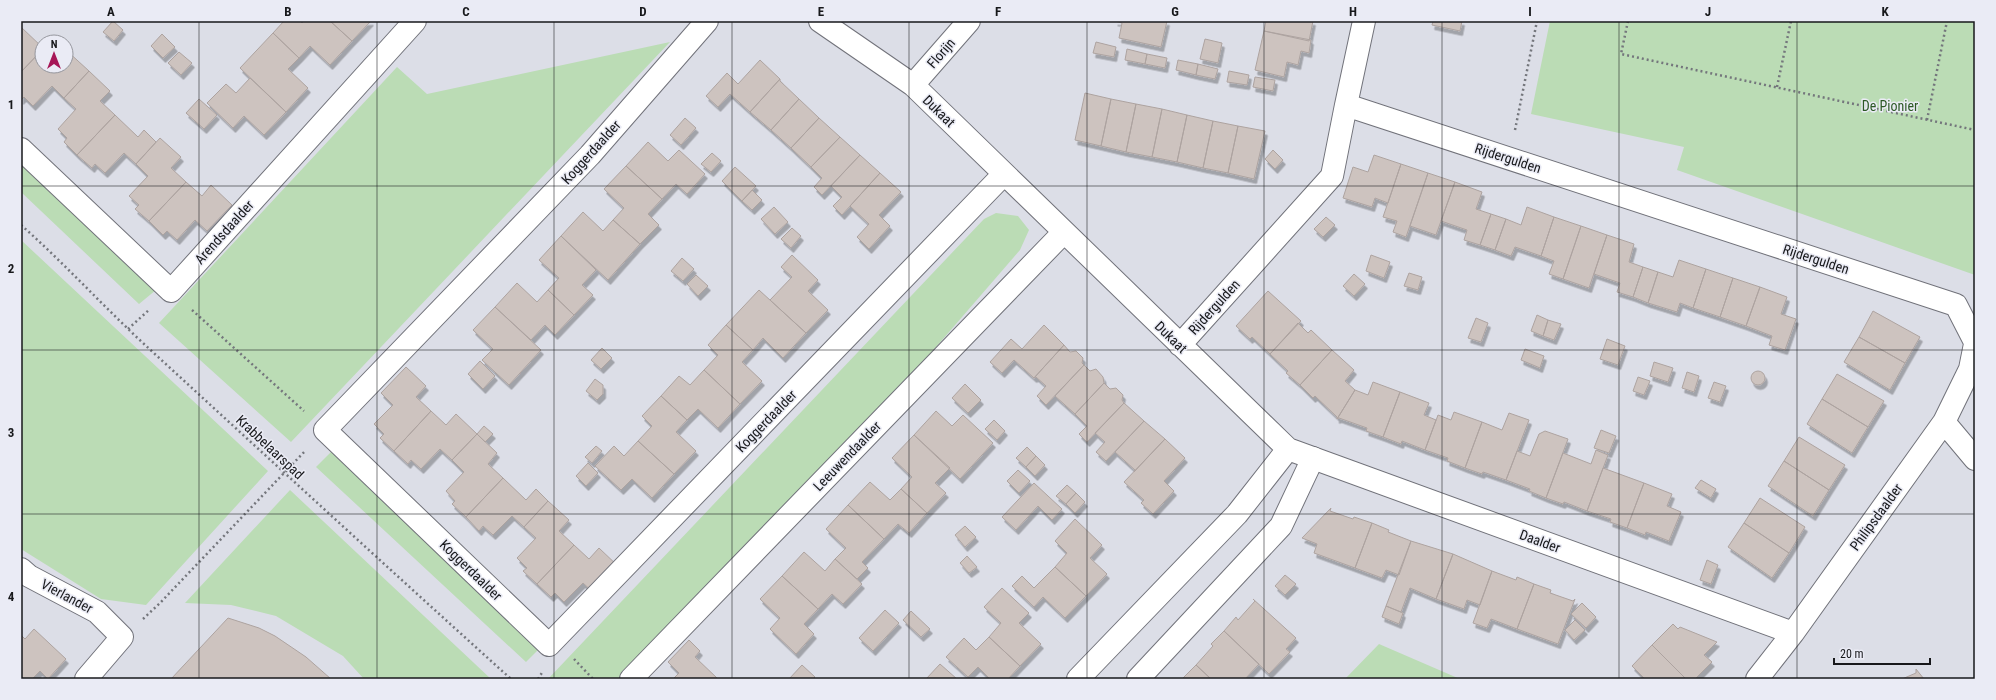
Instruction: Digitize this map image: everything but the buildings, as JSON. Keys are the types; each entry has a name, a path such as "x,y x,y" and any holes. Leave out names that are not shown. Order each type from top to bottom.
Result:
{"street":[{"name":"Arendsdaalder","path":"171,290 415,21"},
{"name":"Koggerdaalder","path":"707,21 590,155 325,430 549,645 1004,174"},
{"name":"Dukaat","path":"820,21 913,85 1288,449"},
{"name":"Florijn","path":"913,85 969,21"},
{"path":"1346,105 1364,21"},
{"name":"Rijdergulden","path":"1180,345 1332,176 1346,105 1956,305"},
{"path":"21,149 171,290"},
{"name":"Leeuwendaalder","path":"631,679 1064,232"},
{"name":"Philipsdaalder","path":"1757,679 1793,633 1944,422 1970,369 1975,343 1956,305"},
{"path":"1944,422 1975,459"},
{"path":"1078,679 1237,514 1288,449"},
{"name":"Daalder","path":"1288,449 1793,633"},
{"path":"1138,679 1281,526 1313,458"},
{"name":"Vierlander","path":"21,570 29,576 97,612 122,637"},
{"path":"86,679 122,637"}],"path":[{"path":"1509,159 1537,21"},
{"path":"1628,21 1621,54 1975,130"},
{"path":"1777,87 1791,21"},
{"path":"1927,120 1947,21"},
{"name":"Krabbelaarspad","path":"21,225 48,249 128,329 510,679"},
{"path":"122,637 160,603 325,430 171,290"}],"green space":[{"name":"De Pionier","path":"1550,21 1975,21 1975,275 1677,170 1684,147 1531,114"},
{"path":"670,42 291,442 159,323 397,67 427,94"},
{"path":"21,152 162,285 139,304 21,192"},
{"path":"996,213 1018,216 1029,230 1020,250 930,354 623,679 548,679 984,219"},
{"path":"21,240 268,471 146,605 101,599 21,549"},
{"path":"334,449 544,644 526,662 316,467"},
{"path":"290,490 491,679 364,679 343,656 276,616 231,605 185,603"},
{"path":"1379,644 1460,679 1345,679"}]}
